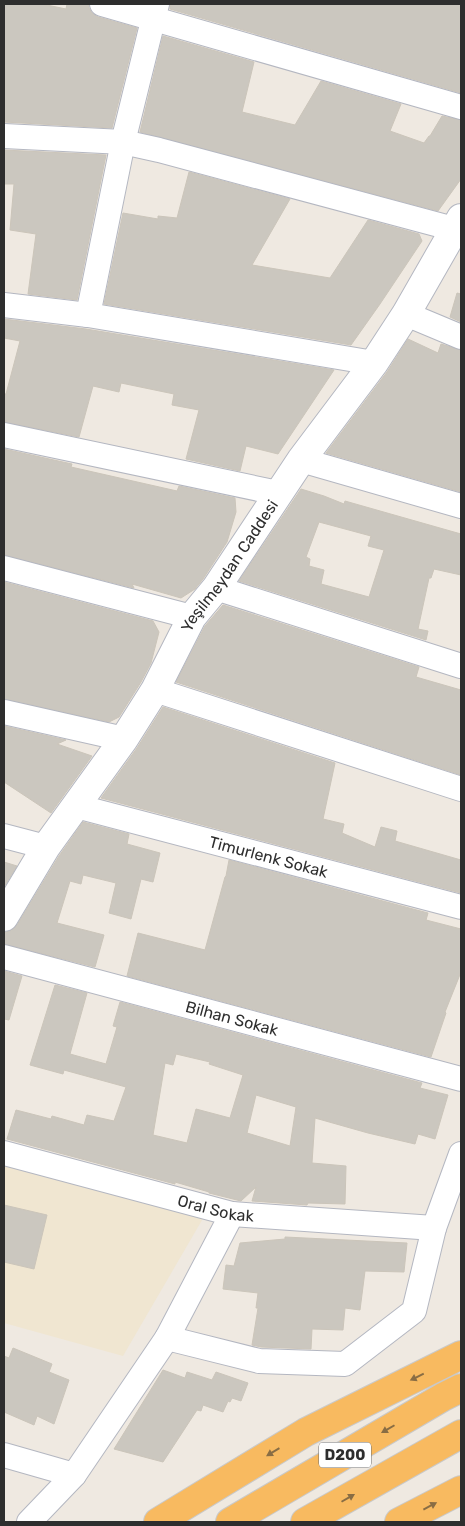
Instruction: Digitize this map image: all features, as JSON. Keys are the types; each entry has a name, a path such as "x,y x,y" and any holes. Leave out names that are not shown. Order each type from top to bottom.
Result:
{"highway":[{"path":"158,1522 306,1432 461,1355"},
{"name":"D200","path":"230,1522 461,1388"},
{"name":"D200","path":"305,1522 461,1434"},
{"path":"399,1522 461,1490"}],"street":[{"path":"102,4 156,11 461,107"},
{"path":"88,315 123,142 156,11"},
{"path":"4,136 123,142 458,224"},
{"name":"Yeşilmeydan Caddesi","path":"4,917 46,847 124,739 155,690 192,617 216,588 301,460 374,363 406,314 458,224"},
{"path":"4,305 88,315 374,363"},
{"path":"406,314 461,337"},
{"path":"4,435 278,493"},
{"path":"301,460 461,506"},
{"path":"4,568 192,617"},
{"path":"216,588 461,666"},
{"path":"155,690 461,789"},
{"path":"4,712 124,739"},
{"name":"Timurlenk Sokak","path":"76,806 461,907"},
{"path":"4,836 46,847"},
{"name":"Bilhan Sokak","path":"4,957 461,1079"},
{"name":"Oral Sokak","path":"4,1153 232,1214 434,1228"},
{"path":"167,1338 259,1361 345,1364 414,1311 434,1228 461,1154"},
{"path":"30,1522 74,1475 167,1338 232,1214"},
{"path":"4,1455 74,1475"}],"shaded area":[{"path":"4,1164 205,1215 123,1356 4,1323"}],"building":[{"path":"4,4 42,4 66,9 67,4 89,4 92,13 98,17 137,28 112,128 4,122"},
{"path":"170,4 461,4 461,93 170,9"},
{"path":"163,36 254,62 242,112 295,125 321,81 401,104 390,131 424,143 442,116 461,120 461,179 438,211 140,132"},
{"path":"4,150 106,155 77,300 28,294 36,234 10,230 14,184 4,184"},
{"path":"189,172 290,199 252,265 330,278 368,220 419,234 422,241 351,345 104,304 123,213 158,219 158,216 177,218"},
{"path":"457,293 461,294 461,322 450,317"},
{"path":"4,319 86,329 334,370 278,454 246,446 240,471 186,459 199,410 172,405 174,394 121,383 119,392 93,386 79,437 4,422 4,394 6,394 20,341 4,338"},
{"path":"408,339 438,353 441,344 461,350 461,492 326,453 387,372"},
{"path":"4,449 72,464 71,467 177,491 179,486 235,498 236,512 227,542 195,589 181,598 132,584 134,588 4,555"},
{"path":"301,489 344,504 345,501 461,534 461,575 434,569 431,578 429,578 418,629 428,631 426,640 239,581","holes":["319,522 371,536 368,546 384,550 369,597 321,584 324,570 309,566 310,559 306,557"]},
{"path":"4,582 153,621 159,632 151,663 119,717 109,722 4,699"},
{"path":"223,605 419,667 416,677 461,690 461,775 176,682 205,626"},
{"path":"163,707 335,763 323,819 344,824 342,833 375,847 381,827 397,831 395,841 461,860 461,893 101,798 137,748"},
{"path":"4,726 66,740 57,744 92,756 51,813 4,782"},
{"path":"83,822 129,834 127,844 160,853 153,882 141,879 131,919 109,913 116,883 83,875 81,884 70,881 57,923 104,935 95,967 4,944 4,933 12,930 17,925 59,856"},
{"path":"229,860 428,913 426,920 461,929 461,972 445,1012 431,1057 127,976 138,933 205,950"},
{"path":"4,862 17,866 4,887"},
{"path":"4,971 22,976 9,1020 4,1019"},
{"path":"55,985 87,993 70,1054 106,1064 117,1027 113,1026 120,1002 422,1083 420,1088 448,1095 435,1139 418,1134 415,1144 315,1118 312,1163 346,1166 345,1204 308,1203 307,1205 252,1201 256,1187 241,1201 7,1139 16,1110 51,1119 52,1116 84,1125 87,1115 114,1121 126,1087 64,1070 63,1074 30,1065","holes":["176,1054 210,1062 209,1064 243,1075 230,1118 196,1109 187,1143 153,1135 165,1063 173,1065","256,1095 296,1107 290,1146 247,1133"]},
{"path":"4,1205 47,1215 34,1269 4,1262"},
{"path":"285,1237 407,1243 404,1272 365,1271 360,1310 345,1308 343,1330 312,1329 311,1349 252,1345 258,1308 256,1308 258,1293 223,1289 226,1265 234,1266 240,1243 285,1239"},
{"path":"13,1348 52,1364 49,1372 69,1380 54,1424 37,1416 34,1425 4,1412 4,1356 9,1358"},
{"path":"163,1370 185,1378 187,1372 212,1380 216,1372 248,1383 241,1401 232,1398 230,1402 228,1401 223,1412 203,1405 201,1411 197,1410 163,1462 114,1449"}]}
